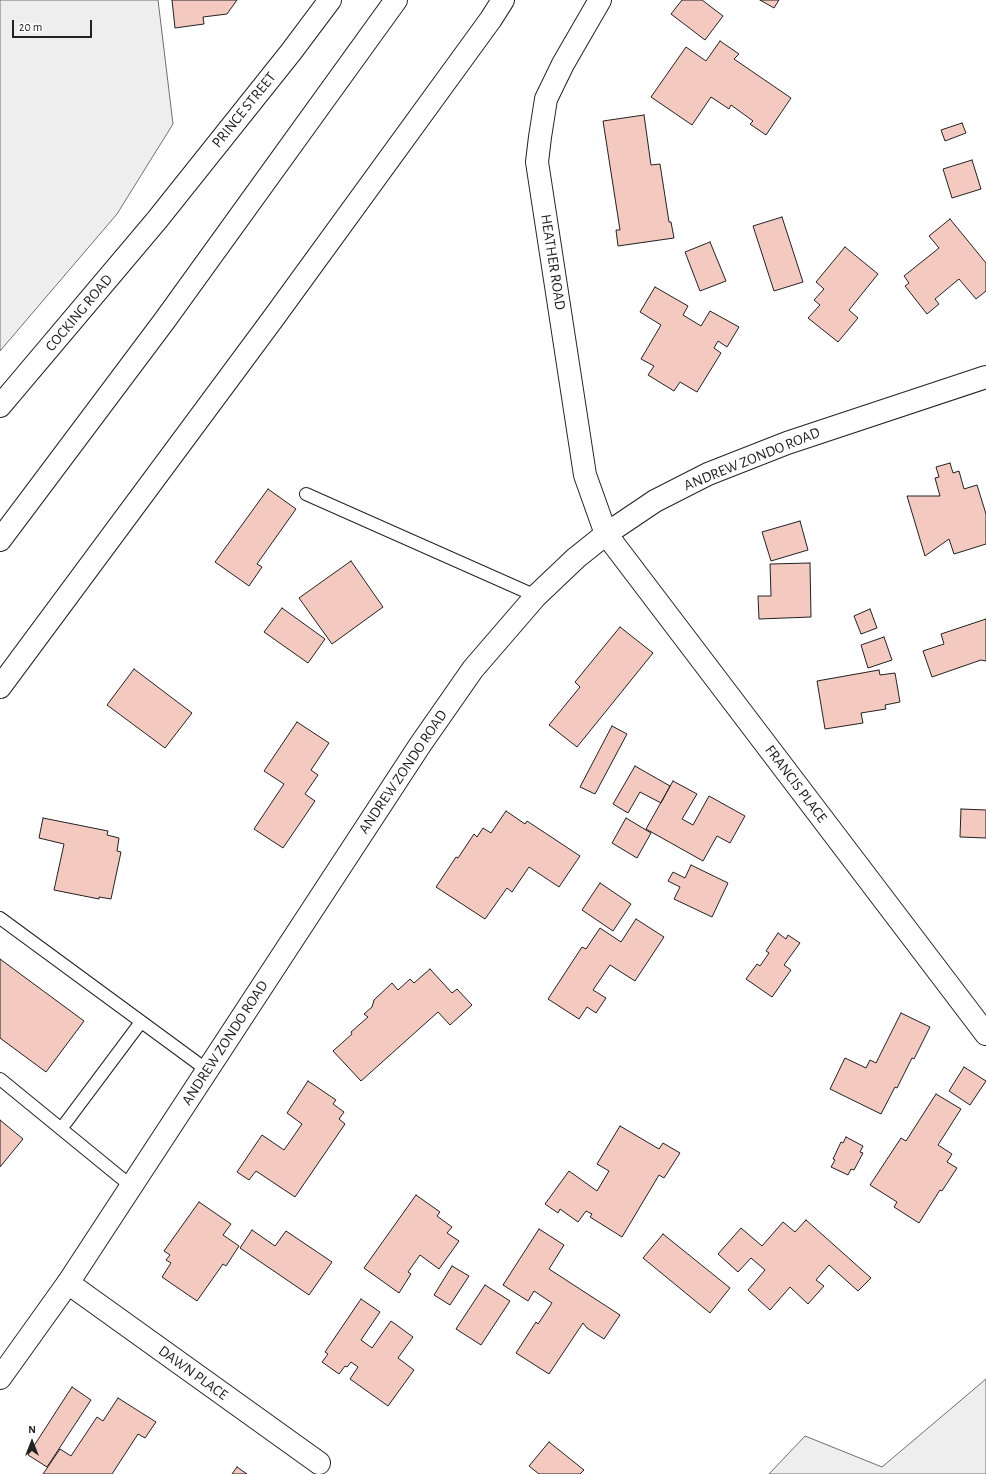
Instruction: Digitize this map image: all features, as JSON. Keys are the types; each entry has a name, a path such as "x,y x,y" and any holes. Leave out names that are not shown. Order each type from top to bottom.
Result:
{"main road":[{"name":"PRINCE STREET","path":"157,220 291,52 330,0"},
{"path":"0,540 165,320 396,0"},
{"path":"0,687 281,307 504,0"},
{"name":"HEATHER ROAD","path":"600,0 563,64 546,99 537,162 586,475 606,534"},
{"name":"COCKING ROAD","path":"0,406 157,220"},
{"name":"ANDREW ZONDO ROAD","path":"0,1378 68,1283 420,745 468,675 536,596 576,558 606,534 655,501 708,474 787,443 986,377"},
{"name":"FRANCIS PLACE","path":"606,534 986,1034"},
{"name":"DAWN PLACE","path":"68,1283 319,1464"}],"lane":[{"path":"306,494 536,596"},
{"path":"0,918 206,1070"},
{"path":"61,1128 141,1022"},
{"path":"0,1079 131,1186"}],"shaded area":[{"path":"0,0 158,0 173,124 117,214 0,351"},
{"path":"986,1379 986,1474 769,1474 805,1436 882,1467"}],"building":[{"path":"172,0 237,0 227,14 203,17 204,24 175,28"},
{"path":"682,0 702,0 723,16 705,40 671,14"},
{"path":"760,0 779,0 774,8"},
{"path":"720,41 739,54 734,59 791,98 766,135 750,124 753,121 731,105 729,109 711,97 692,125 651,97 686,47 706,61"},
{"path":"644,115 651,165 660,164 669,222 671,222 674,238 618,246 616,230 620,230 603,121"},
{"path":"962,123 966,133 945,141 941,130"},
{"path":"972,160 981,189 952,198 943,169"},
{"path":"782,217 803,282 774,291 753,226"},
{"path":"950,219 986,263 986,291 976,299 959,279 935,299 939,304 927,314 905,286 909,283 904,276 939,248 929,236"},
{"path":"710,242 726,281 700,291 685,252"},
{"path":"845,247 878,274 849,310 858,318 838,342 808,318 820,305 814,300 824,289 816,282"},
{"path":"655,287 688,306 683,315 701,326 710,311 739,327 727,347 718,341 714,348 721,353 697,392 680,382 674,391 648,375 654,366 641,359 661,325 640,312"},
{"path":"950,463 953,473 959,471 964,489 977,485 986,514 986,544 954,554 949,539 925,556 907,496 940,496 935,478 939,477 936,467"},
{"path":"268,489 296,509 257,564 262,567 249,586 215,562"},
{"path":"800,521 808,550 771,561 762,532"},
{"path":"351,561 383,607 332,644 299,598"},
{"path":"810,563 811,617 759,619 758,596 771,596 770,564"},
{"path":"282,608 325,639 308,663 264,632"},
{"path":"870,609 877,628 861,634 854,616"},
{"path":"986,619 986,661 981,660 932,677 923,651 944,644 941,634"},
{"path":"620,627 653,653 577,747 549,725 580,687 575,682"},
{"path":"884,637 892,660 868,668 861,645"},
{"path":"134,669 192,713 165,748 107,705"},
{"path":"879,670 880,675 895,673 900,702 885,705 886,709 861,713 863,723 825,729 817,681"},
{"path":"297,722 329,743 311,770 318,775 305,794 315,801 283,848 254,829 284,784 264,771"},
{"path":"612,726 627,734 595,794 580,787"},
{"path":"635,766 670,786 661,803 640,792 628,813 613,804"},
{"path":"673,781 697,794 682,819 693,825 709,796 745,816 730,843 717,836 703,861 646,829"},
{"path":"961,809 986,810 986,838 960,837"},
{"path":"506,811 525,824 527,821 580,856 559,887 529,867 512,892 507,888 485,919 436,887 456,857 458,858 474,834 477,837 483,828 491,833"},
{"path":"43,818 108,831 107,835 119,838 117,851 121,852 111,899 99,897 99,899 54,890 64,844 39,838"},
{"path":"626,818 651,833 637,858 612,843"},
{"path":"691,865 728,883 712,917 674,899 680,887 668,881 673,872 685,878"},
{"path":"600,883 631,904 613,931 582,910"},
{"path":"636,919 664,937 635,981 610,965 593,990 606,998 596,1013 587,1007 579,1019 548,999 582,947 586,949 600,928 621,942"},
{"path":"778,933 786,939 788,935 800,943 784,965 791,970 772,997 746,979 757,964 760,966 769,953 766,951"},
{"path":"0,959 84,1021 46,1072 0,1038"},
{"path":"430,969 452,993 457,989 472,1005 450,1025 438,1012 361,1081 333,1051 368,1017 364,1014 372,1007 374,1000 392,983 398,990 410,979 414,983"},
{"path":"901,1013 930,1027 914,1059 912,1058 897,1088 895,1087 881,1114 830,1089 845,1058 866,1068 870,1060 876,1063"},
{"path":"964,1067 986,1081 970,1105 949,1091"},
{"path":"308,1081 336,1100 333,1104 344,1112 339,1119 345,1124 295,1197 256,1171 249,1180 237,1172 262,1135 284,1150 302,1124 287,1113"},
{"path":"936,1094 961,1109 938,1145 952,1154 947,1162 957,1168 942,1191 940,1190 919,1223 894,1207 897,1202 870,1185 901,1138 906,1141"},
{"path":"0,1120 23,1139 0,1167"},
{"path":"620,1126 659,1149 663,1143 680,1153 664,1178 659,1175 622,1237 590,1217 592,1214 586,1211 578,1222 560,1209 558,1213 545,1204 569,1171 597,1191 609,1171 597,1164"},
{"path":"846,1137 863,1146 860,1152 863,1153 854,1170 851,1169 848,1175 831,1167 841,1142 843,1143"},
{"path":"416,1195 440,1212 437,1216 452,1227 447,1233 459,1241 439,1269 420,1255 408,1272 411,1274 399,1293 364,1268"},
{"path":"199,1202 231,1224 223,1235 239,1246 226,1266 223,1264 197,1301 162,1277 171,1263 166,1260 170,1255 164,1251"},
{"path":"806,1220 871,1278 858,1291 829,1265 816,1280 824,1286 808,1304 790,1287 770,1310 748,1290 765,1270 751,1258 738,1272 718,1254 741,1228 762,1246 783,1222 795,1232"},
{"path":"539,1229 564,1245 549,1269 620,1315 604,1339 587,1328 583,1323 549,1374 516,1353 536,1322 538,1324 552,1303 534,1291 528,1301 503,1285"},
{"path":"252,1230 275,1246 286,1231 332,1262 309,1295 240,1248"},
{"path":"663,1234 730,1288 710,1313 643,1258"},
{"path":"452,1266 469,1276 450,1305 434,1295"},
{"path":"485,1285 510,1301 481,1345 456,1329"},
{"path":"361,1299 380,1312 361,1340 372,1348 391,1321 413,1337 398,1358 414,1370 388,1406 350,1379 358,1367 351,1362 347,1367 345,1366 339,1374 322,1362 328,1354 325,1352"},
{"path":"72,1387 91,1400 47,1467 28,1455"},
{"path":"118,1398 156,1422 145,1438 138,1434 112,1474 43,1474 60,1449 71,1456 97,1417 103,1421"},
{"path":"549,1442 584,1470 580,1474 539,1474 529,1466"},
{"path":"237,1467 247,1474 232,1474"}]}
